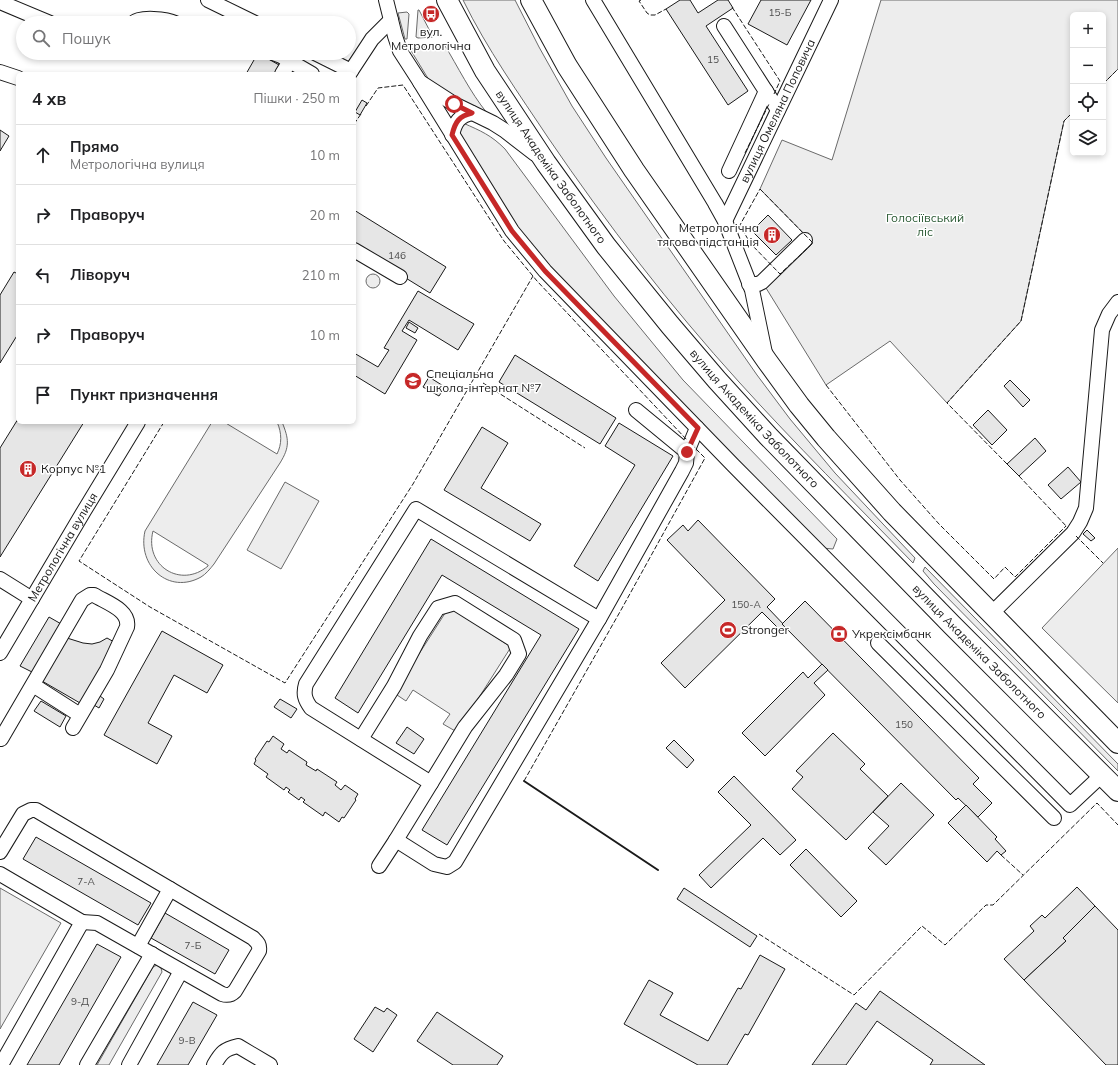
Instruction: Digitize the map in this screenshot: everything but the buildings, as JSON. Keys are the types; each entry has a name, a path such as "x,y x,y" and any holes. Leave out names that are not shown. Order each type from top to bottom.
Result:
{"highway":[{"name":"вулиця Академіка Заболотного","path":"447,0 485,71 546,163 606,246 670,325 768,436 1118,791"},
{"path":"532,0 567,66 634,170 766,361 822,433 892,512 1118,742"}],"street":[{"path":"208,0 241,16"},
{"path":"386,0 400,51 512,231 545,271 1070,805 1102,775"},
{"name":"вулиця Омеляна Поповича","path":"725,221 831,0"},
{"path":"597,1 725,221 752,290 766,361"},
{"path":"0,2 33,16"},
{"path":"328,60 350,72 372,39 391,20"},
{"path":"724,26 778,110"},
{"path":"283,72 290,61 309,72"},
{"path":"0,72 16,77"},
{"path":"420,82 454,104 504,130 546,163"},
{"path":"729,171 766,91"},
{"path":"452,135 454,126 458,119 464,115 472,113"},
{"path":"749,284 758,284 762,282 805,240"},
{"path":"356,251 400,277"},
{"path":"991,614 1073,533 1083,516 1086,508 1102,330 1109,314 1118,302"},
{"path":"636,410 687,452"},
{"name":"Метрологічна вулиця","path":"0,653 137,424"},
{"path":"396,840 434,864 447,867 455,862 599,619 682,471 686,463 687,452 698,428"},
{"path":"431,782 311,708 306,701 304,692 306,684 416,509 599,619"},
{"path":"0,579 32,599"},
{"path":"1,739 82,600 85,597 94,595 124,613 128,622 107,670 73,728"},
{"path":"361,739 394,686 420,636 438,608 455,604 514,640 519,654 506,675 465,727 379,866"},
{"path":"878,643 1054,818"},
{"path":"33,685 80,715"},
{"path":"0,852 23,814 31,810 36,810 253,938 259,946 259,951 235,991 227,996 97,924 82,922 0,874"},
{"path":"138,946 170,889"},
{"path":"1,1065 82,922"},
{"path":"87,1065 152,954"},
{"path":"129,1065 182,971"},
{"path":"214,1065 219,1055 228,1048 238,1046 270,1065"}],"green space":[{"path":"463,0 515,0 572,106 606,158 757,375 790,419 835,473 915,558 913,563 760,405 688,324 640,264 593,202 549,139 493,54"},
{"name":"Голосіївський ліс","path":"881,0 1118,0 1118,69 1106,81 1106,12 1070,12 1070,115 1064,121 1021,321 947,403 890,341 826,385 766,288 813,243 760,189 782,140 832,160"},
{"path":"419,10 433,37 416,37"},
{"path":"407,12 409,14 407,39 405,39 398,13"},
{"path":"444,44 470,88 487,113 456,100 429,80 410,49"},
{"path":"463,123 486,134 505,149 614,296 683,380 837,539 833,549 822,548 550,271 512,219 460,137 459,131"},
{"path":"373,274 378,276 380,281 378,286 373,288 368,286 366,281 368,276"},
{"path":"211,424 227,424 277,454 281,438 278,424 283,424 287,438 286,452 214,564 205,574 189,582 167,580 158,574 151,566 146,555 144,544 145,531","holes":["153,531 208,566 198,573 187,575 176,574 167,570 159,564 154,554 152,543"]},
{"path":"285,482 319,501 281,569 247,550"},
{"path":"1118,548 1118,703 1042,628"},
{"path":"925,567 1118,764 1118,771 934,584 923,571"},
{"path":"449,607 511,647 457,732 443,724 450,714 413,690 406,701 394,693"},
{"path":"0,888 61,923 0,1029"},
{"path":"157,965 161,968 162,972 109,1065 97,1065 153,967"}],"fence":[{"path":"641,0 639,1 650,15 655,15 666,9"},
{"path":"732,7 780,81 774,94"},
{"path":"1106,81 1118,69"},
{"path":"366,106 378,88 403,85 504,241 537,281 687,440"},
{"path":"745,153 769,104"},
{"path":"356,121 361,114"},
{"path":"1007,464 947,403 1021,321 1064,121 1070,115"},
{"path":"760,189 813,243 780,274 750,243 740,225 760,189"},
{"path":"163,424 79,561 150,607 285,683 413,484 533,276"},
{"path":"483,383 585,448"},
{"path":"826,385 900,480 939,524 994,579 1005,567 1015,577 1066,526"},
{"path":"524,781 705,458 694,447"},
{"path":"1019,476 1068,528"},
{"path":"1076,536 1103,563"},
{"path":"759,934 854,995 922,926 945,945 986,905 993,905 1097,803 1118,825"},
{"path":"1001,855 1023,875"}],"wall":[{"path":"524,781 658,870"}],"place":[{"name":"вул. Метрологічна","path":"431,14"},
{"name":"Метрологічна тягова підстанція","path":"772,235"},
{"name":"Спеціальна школа-інтернат №7","path":"413,381"},
{"name":"Корпус №1","path":"28,469"},
{"name":"Stronger","path":"728,630"},
{"name":"Укрексімбанк","path":"839,634"}],"route":[{"path":"454,104 472,113 464,115 458,119 454,126 452,135 512,231 545,271 698,428 687,452"}]}
